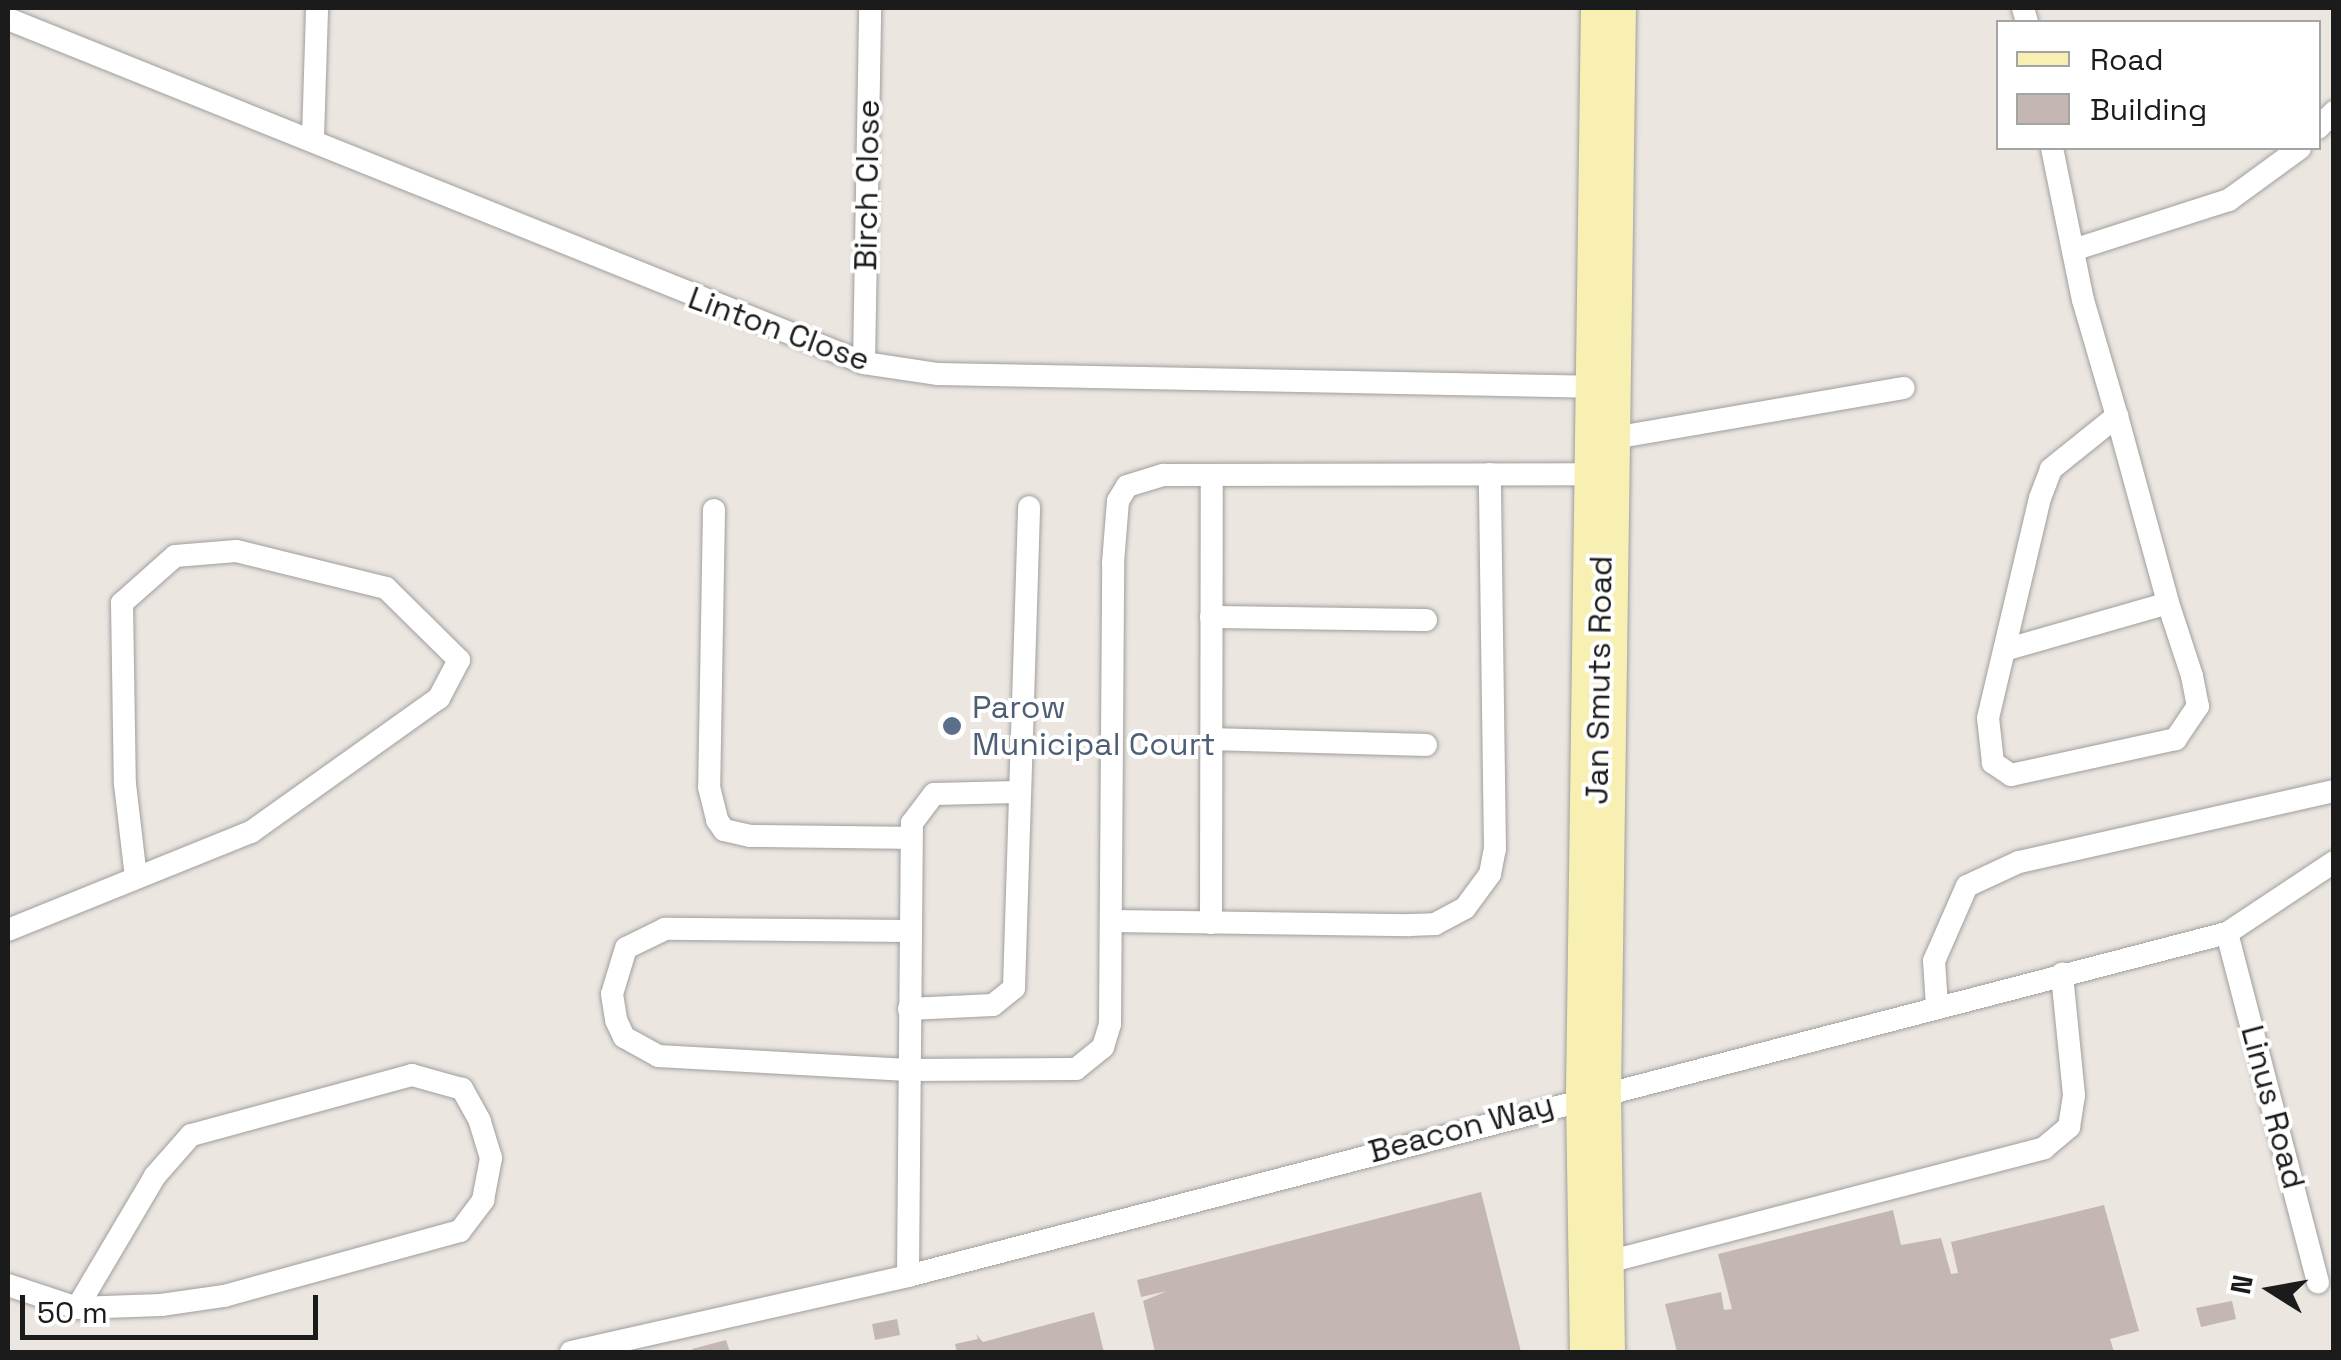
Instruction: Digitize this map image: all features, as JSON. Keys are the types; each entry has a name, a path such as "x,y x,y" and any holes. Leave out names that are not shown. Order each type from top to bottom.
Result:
{"street":[{"name":"Jan Smuts Road","path":"1597,1352 1593,1093 1608,8"}],"lane":[{"path":"313,138 317,8"},
{"name":"Birch Close","path":"864,363 870,8"},
{"name":"Linton Close","path":"8,19 313,138 684,296 864,363 938,374 1602,434"},
{"path":"2052,150 2097,350 2118,416 2198,706 2176,739 2024,776 2000,771 1988,742 1988,718 2008,649 2045,482 2068,452 2118,416"},
{"path":"2073,250 2229,200 2297,150"},
{"path":"910,931 666,929 626,948 612,994 624,1037 658,1056 908,1070 1051,1073 1086,1063 1109,1036 1110,670 1118,501 1127,486 1146,478 1212,475 1490,474 1602,434 1904,388"},
{"path":"1112,921 1434,924 1465,908 1482,888 1496,849 1490,474"},
{"path":"1211,922 1212,475"},
{"path":"910,1010 993,1006 1011,994 1029,507"},
{"path":"714,510 709,787 717,820 724,830 750,836 909,838"},
{"path":"8,930 251,832 439,698 459,660 386,588 236,551 175,556 122,603 125,784 136,877"},
{"path":"2008,649 2168,603"},
{"path":"1211,617 1426,620"},
{"path":"1211,738 1426,745"},
{"path":"1937,1006 1934,961 1967,886 2019,862 2334,790"},
{"path":"908,1276 909,838 916,812 934,794 1018,792"},
{"name":"Beacon Way","path":"571,1352 908,1276 1593,1093 2227,933 2334,862"},
{"name":"Linus Road","path":"2227,933 2318,1282"},
{"path":"1596,1265 2044,1148 2068,1127 2074,1095 2062,974"},
{"path":"8,1284 76,1308 224,1296 460,1231 483,1200 491,1158 480,1121 462,1089 412,1076 191,1135 154,1176 76,1308"}],"building":[{"path":"1481,1192 1521,1352 1155,1352 1143,1301 1167,1291 1141,1297 1137,1280"},
{"path":"2104,1205 2139,1331 2110,1339 2114,1352 1677,1352 1665,1304 1721,1292 1724,1310 1732,1309 1718,1254 1893,1210 1901,1245 1941,1238 1951,1274 1958,1273 1951,1242"},
{"path":"2232,1301 2236,1319 2201,1327 2196,1308"},
{"path":"1094,1312 1104,1352 957,1352 955,1344 978,1339 976,1334 983,1342"},
{"path":"897,1319 900,1335 875,1340 872,1324"},
{"path":"726,1340 730,1352 692,1349"}],"place":[{"name":"Parow Municipal Court","path":"952,726"}]}
